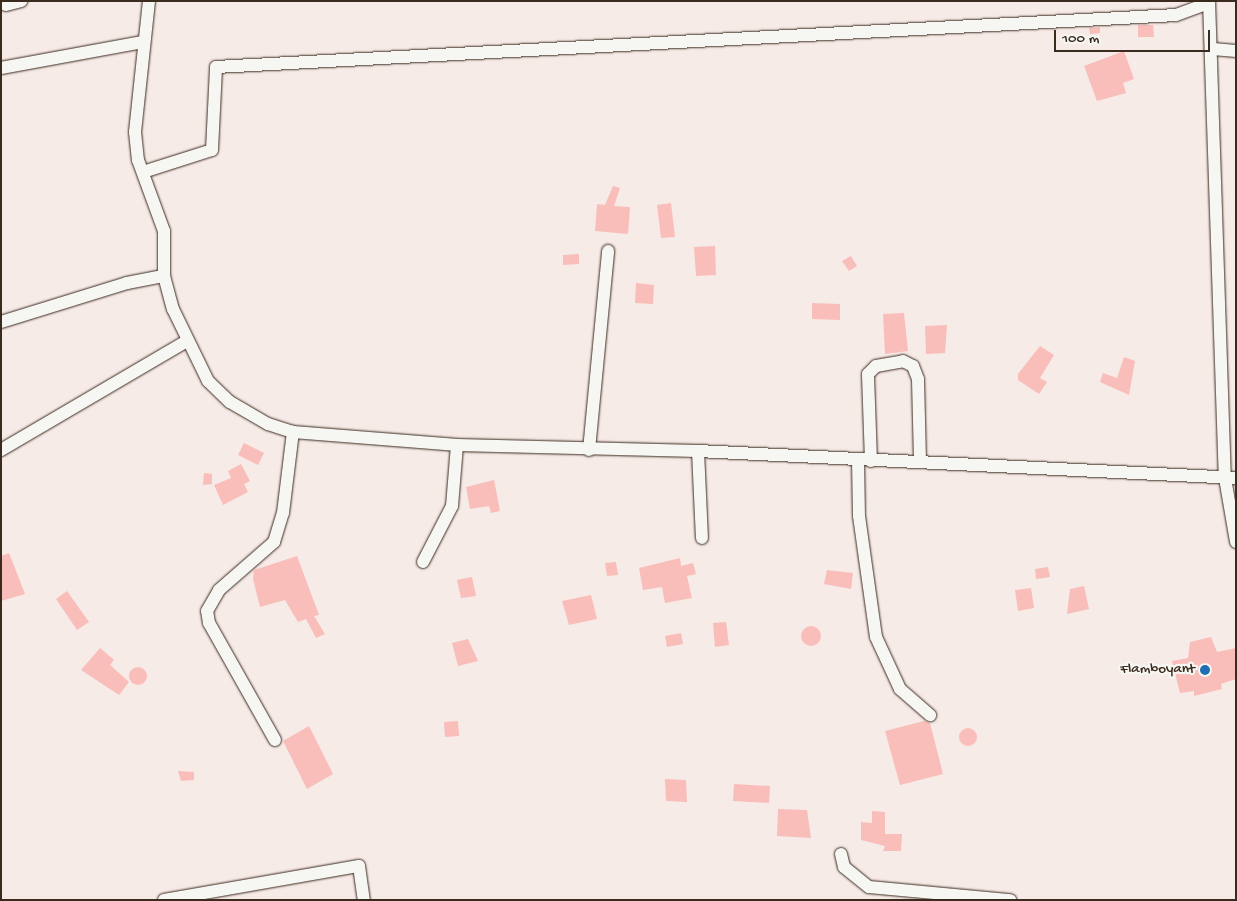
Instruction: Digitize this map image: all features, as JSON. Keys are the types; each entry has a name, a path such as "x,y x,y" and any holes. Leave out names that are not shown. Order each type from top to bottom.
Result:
{"street":[{"path":"6,5 21,1"},
{"path":"149,1 143,42 135,132 143,172 164,231 164,276 185,342 208,381 230,402 293,432 457,445 589,450 698,450 1231,478"},
{"path":"143,172 212,150 216,67 1176,15 1209,2 1214,49 1231,478 1236,542"},
{"path":"1,68 143,42"},
{"path":"1214,49 1236,51"},
{"path":"589,450 608,251"},
{"path":"1,322 127,283 164,276"},
{"path":"1,450 185,342"},
{"path":"920,462 918,379 913,366 903,362 876,366 868,374 865,460 859,516 876,637 900,689 930,715"},
{"path":"275,740 209,623 207,611 219,590 274,542 283,513 293,432"},
{"path":"423,562 452,506 457,445"},
{"path":"698,450 702,538"},
{"path":"841,854 844,867 869,887 1010,900"},
{"path":"164,900 359,866 364,900"}],"building":[{"path":"1138,25 1153,25 1154,37 1138,37"},
{"path":"1100,27 1100,33 1090,34 1089,28"},
{"path":"1124,51 1134,79 1123,83 1126,93 1097,101 1084,66"},
{"path":"613,186 620,188 614,206 630,207 628,234 595,231 597,204 605,205"},
{"path":"671,203 675,237 661,238 657,205"},
{"path":"715,246 716,275 696,276 694,247"},
{"path":"579,254 579,264 563,265 563,255"},
{"path":"851,256 857,266 849,271 842,261"},
{"path":"636,283 654,285 653,304 635,303"},
{"path":"812,303 840,304 840,320 812,319"},
{"path":"904,313 908,351 885,354 883,314"},
{"path":"947,325 945,353 926,354 925,326"},
{"path":"1040,346 1054,355 1040,378 1047,382 1039,394 1018,380 1018,374"},
{"path":"1124,357 1135,361 1129,395 1100,382 1103,373 1117,378"},
{"path":"244,443 264,453 258,465 238,455"},
{"path":"241,464 250,481 244,484 248,492 223,505 214,485 231,478 228,471"},
{"path":"204,473 212,474 212,484 203,485"},
{"path":"494,480 500,511 491,513 489,506 470,509 466,487"},
{"path":"9,553 25,594 1,601 1,556"},
{"path":"297,556 319,615 314,616 325,634 316,638 306,619 298,622 285,600 260,607 253,579 254,570"},
{"path":"680,558 681,566 693,563 696,574 687,576 692,598 665,603 662,587 643,590 639,568"},
{"path":"616,562 618,575 607,576 605,563"},
{"path":"1048,567 1050,577 1036,579 1035,569"},
{"path":"827,570 853,573 851,589 824,584"},
{"path":"472,577 476,596 461,598 457,580"},
{"path":"1084,586 1089,609 1067,614 1070,589"},
{"path":"1031,588 1034,608 1018,611 1015,590"},
{"path":"67,591 89,622 77,630 56,599"},
{"path":"591,595 597,619 569,625 562,601"},
{"path":"726,622 729,645 715,647 713,623"},
{"path":"811,626 818,629 821,636 818,643 811,646 804,643 801,636 804,629"},
{"path":"681,633 683,644 667,647 665,636"},
{"name":"Flamboyant","path":"1211,637 1217,652 1236,648 1236,679 1221,684 1222,689 1194,696 1194,691 1180,693 1172,661 1188,658 1190,642"},
{"path":"468,639 478,661 458,666 452,643"},
{"path":"100,648 114,660 110,665 129,682 119,695 81,670"},
{"path":"138,667 144,670 147,676 144,682 138,685 132,682 129,676 132,670"},
{"path":"458,721 459,736 445,737 444,722"},
{"path":"924,721 930,723 943,774 900,785 885,731"},
{"path":"309,726 333,774 307,789 283,741"},
{"path":"968,728 974,731 977,737 974,743 968,746 962,743 959,737 962,731"},
{"path":"178,771 194,772 194,780 181,781"},
{"path":"665,779 686,780 687,802 666,801"},
{"path":"734,784 770,786 769,803 733,801"},
{"path":"778,809 807,810 811,838 777,836"},
{"path":"872,811 885,812 885,834 902,834 901,851 883,851 885,846 861,840 861,822 872,823"}],"place":[{"name":"Flamboyant","path":"1205,670"}]}
